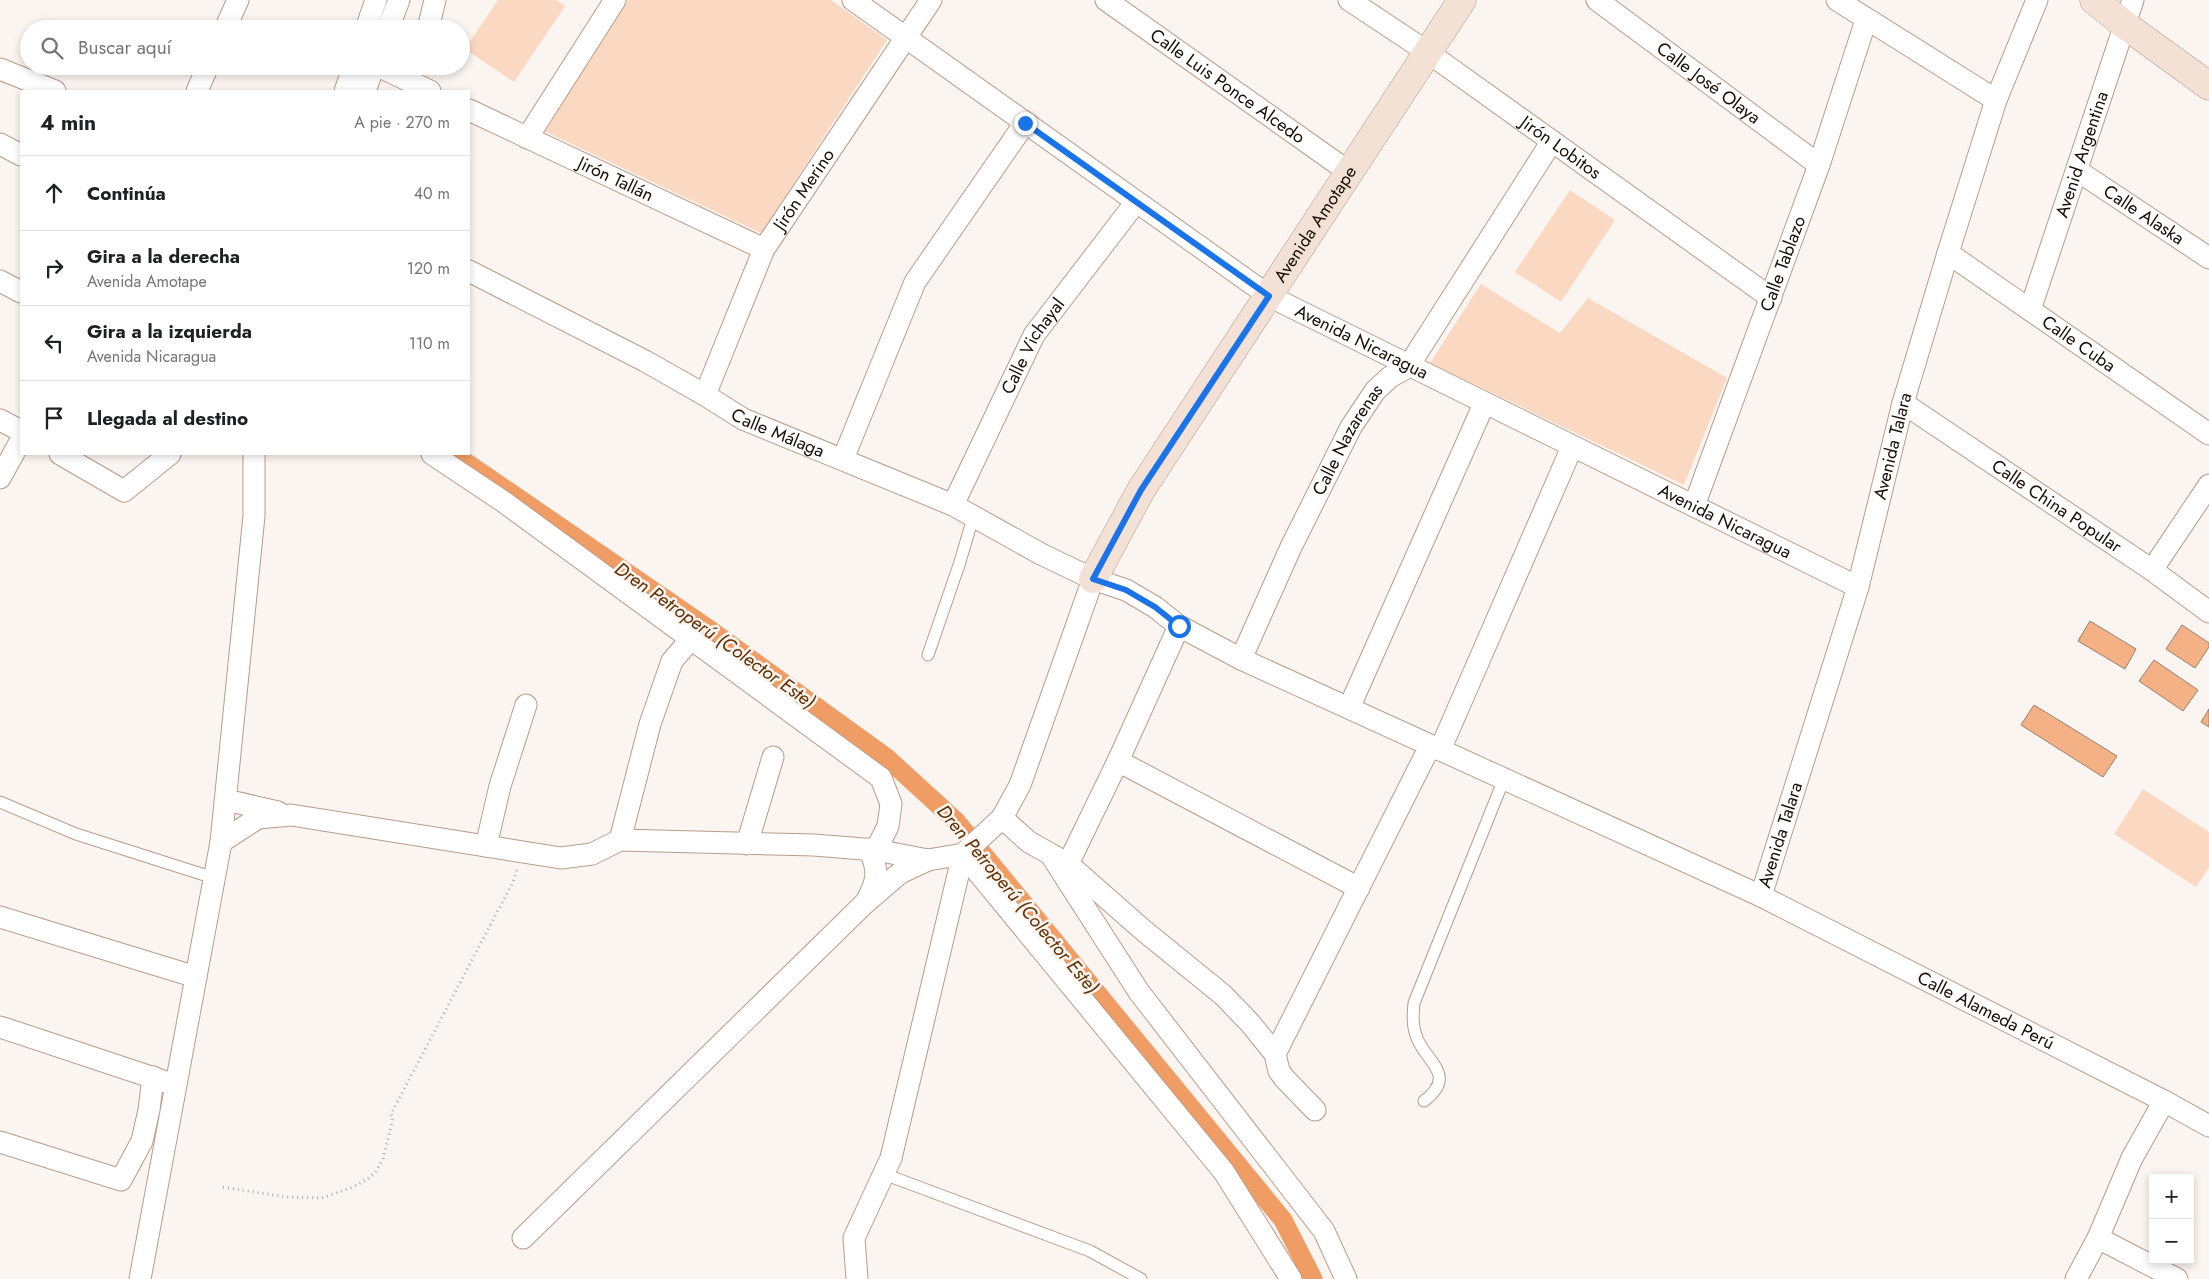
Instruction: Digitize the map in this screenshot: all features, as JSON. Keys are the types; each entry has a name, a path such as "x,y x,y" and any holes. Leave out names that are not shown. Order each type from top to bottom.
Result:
{"street":[{"path":"369,20 376,0"},
{"path":"391,20 399,0"},
{"path":"430,20 435,0"},
{"path":"527,138 615,0"},
{"name":"Avenida Nicaragua","path":"853,0 1269,296 1408,367 1858,587"},
{"name":"Jirón Merino","path":"705,395 764,250 931,0"},
{"name":"Jirón Lobitos","path":"1349,0 1426,51 1771,298"},
{"name":"Avenida Amotape","path":"1093,579 1141,490 1269,296 1426,51 1462,0"},
{"name":"Calle José Olaya","path":"1597,0 1820,166"},
{"path":"1838,0 1866,20 1996,100"},
{"name":"Avenida Talara","path":"1761,896 1858,587 1903,404 1948,253 1996,100 2037,0"},
{"path":"2094,0 2129,13 2209,86"},
{"path":"228,20 234,1"},
{"name":"Calle Luis Ponce Alcedo","path":"1109,1 1349,172"},
{"name":"Avenid Argentina","path":"2030,310 2078,171 2129,13"},
{"name":"Calle Tablazo","path":"1694,506 1820,166 1866,20"},
{"path":"0,69 52,90"},
{"path":"197,90 204,75"},
{"path":"345,90 351,75"},
{"path":"365,90 371,75"},
{"path":"400,75 419,83"},
{"name":"Jirón Tallán","path":"470,110 764,250"},
{"path":"843,459 915,282 1025,123"},
{"name":"Calle Nazarenas","path":"1241,659 1290,547 1351,427 1375,391 1390,378 1408,367 1552,141"},
{"path":"0,144 20,154"},
{"name":"Calle Alaska","path":"2078,171 2209,258"},
{"name":"Calle Vichayal","path":"953,505 1034,335 1136,202"},
{"name":"Calle Cuba","path":"1948,253 2209,434"},
{"name":"Calle Málaga","path":"470,272 645,361 743,419 953,505 973,518 1093,579 1126,590 1155,607 1179,626 1241,659 1435,748"},
{"path":"0,280 20,291"},
{"path":"1349,708 1484,404"},
{"name":"Calle China Popular","path":"1903,404 2152,570 2209,612"},
{"path":"0,420 20,430"},
{"path":"0,478 20,442"},
{"path":"1275,1054 1359,888 1435,748 1572,447"},
{"path":"62,455 124,491 169,455"},
{"path":"140,1279 221,842 254,516 254,455"},
{"path":"433,455 512,508 881,778 891,804 888,826 873,850 876,874 875,884 864,904"},
{"path":"2152,570 2209,485"},
{"path":"523,1238 864,904 900,873 928,860 963,854 1002,818 1020,786 1093,579"},
{"path":"1060,859 1118,761 1179,626"},
{"path":"620,840 650,724 672,661 691,639"},
{"path":"486,846 500,786 526,704"},
{"name":"Calle Alameda Perú","path":"1435,748 1761,896 2164,1101 2209,1126"},
{"path":"746,844 774,757"},
{"path":"1118,761 1359,888"},
{"path":"226,800 291,815 561,858 592,854 620,840 814,845 873,850 928,860"},
{"path":"221,842 258,818 291,815"},
{"path":"1002,818 1029,842 1060,859 1223,995 1250,1023 1275,1054 1279,1070 1284,1079 1315,1110"},
{"path":"857,1279 854,1238 891,1158 963,854"},
{"path":"963,854 1224,1172 1291,1279"},
{"path":"1060,859 1139,992 1324,1231 1346,1279"},
{"path":"0,917 196,977"},
{"path":"0,1027 176,1085"},
{"path":"0,1142 121,1180 142,1141 149,1110 153,1078"},
{"path":"2076,1279 2098,1238 2132,1158 2164,1101"},
{"path":"2098,1238 2177,1279"}],"lane":[{"path":"928,655 973,518"},
{"path":"1424,1101 1435,1093 1438,1082 1438,1070 1417,1040 1412,1020 1414,1003 1504,779"},
{"path":"0,802 76,834 214,878"},
{"path":"884,1174 1090,1251 1141,1279"}],"path":[{"path":"223,1187 286,1197 322,1198 353,1187 375,1173 383,1159 393,1118 390,1114 513,882 522,852"}],"shaded area":[{"path":"498,0 556,0 565,6 514,82 470,52 470,42"},
{"path":"628,0 831,0 887,40 761,233 544,131"},
{"path":"1570,190 1615,220 1561,302 1515,272"},
{"path":"1481,284 1560,333 1588,298 1727,378 1684,485 1430,363"},
{"path":"2143,789 2209,832 2209,867 2196,887 2114,834"}],"building":[{"path":"2090,621 2136,649 2125,669 2078,641"},
{"path":"2182,625 2209,643 2209,647 2195,668 2166,649"},
{"path":"2154,660 2198,690 2183,711 2139,681"},
{"path":"2034,705 2117,756 2103,777 2021,725"},
{"path":"2209,709 2209,727 2201,722"}],"waterway":[{"name":"Dren Petroperú (Colector Este)","path":"455,455 706,627 887,758 956,821 1283,1220 1313,1279"}],"route":[{"path":"1025,123 1269,296 1141,490 1093,579 1126,590 1155,607 1179,626"}]}
